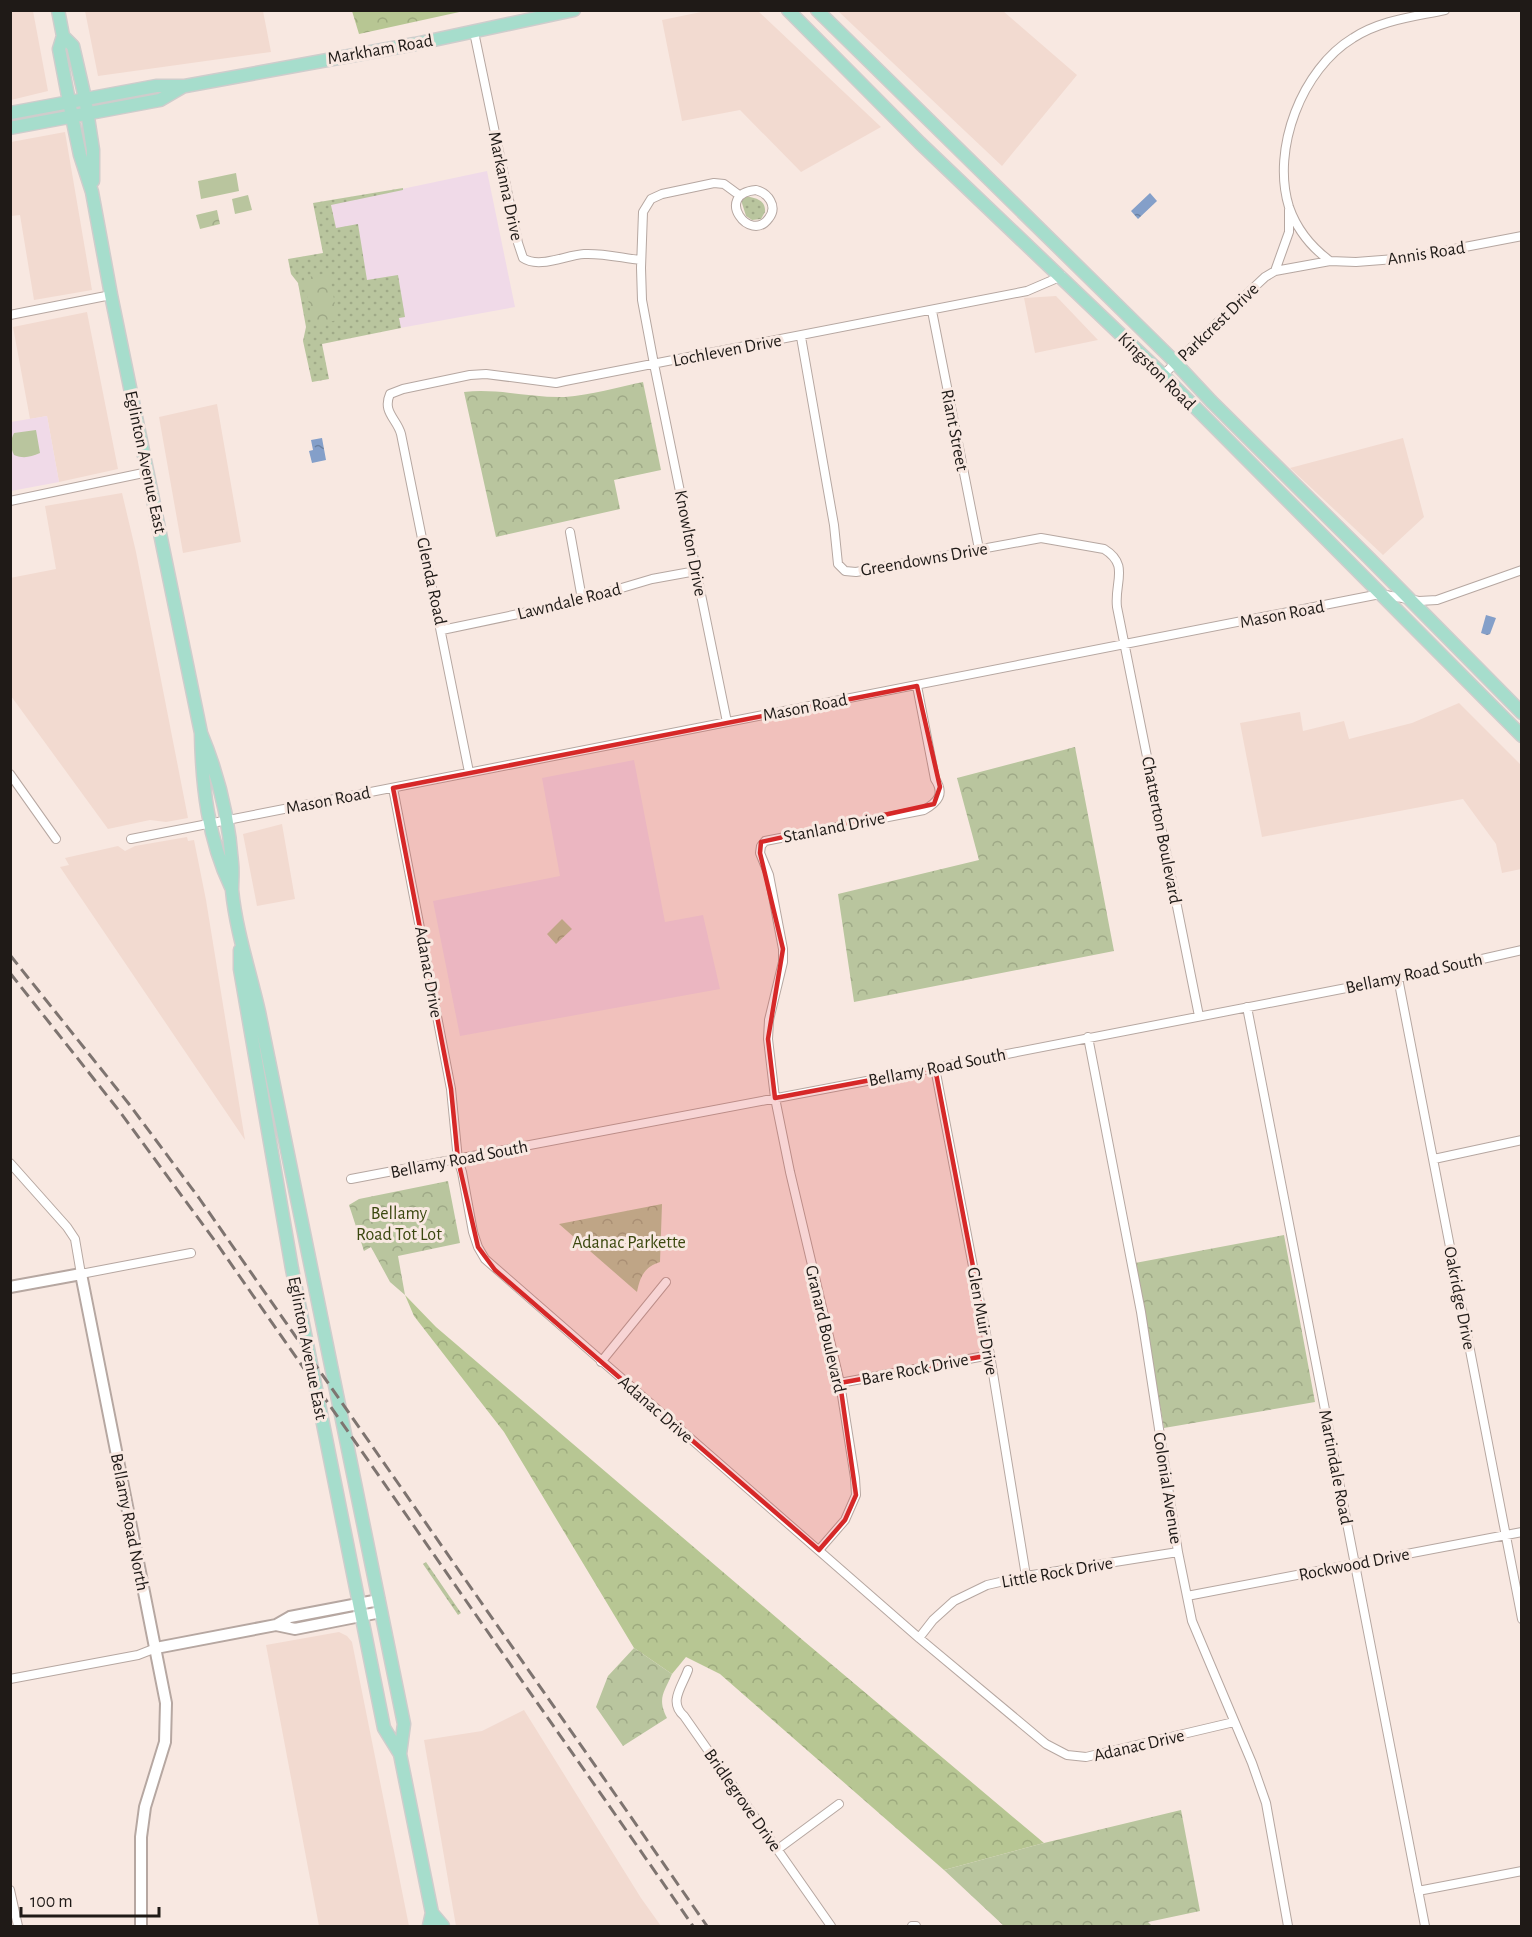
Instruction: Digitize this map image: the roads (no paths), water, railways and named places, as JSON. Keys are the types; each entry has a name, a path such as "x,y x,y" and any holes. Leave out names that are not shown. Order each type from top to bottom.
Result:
{"main road":[{"name":"Eglinton Avenue East","path":"58,10 63,36 59,50 72,117 80,155 92,192 201,733 202,772 210,823 220,865 232,891"},
{"name":"Markham Road","path":"10,113 156,86 186,86 474,32 574,10"},
{"name":"Kingston Road","path":"788,10 920,143 1062,276 1163,375 1521,736"},
{"name":"Kingston Road","path":"819,12 1176,363 1405,599 1521,713"},
{"name":"Eglinton Avenue East","path":"63,36 73,46 88,114 93,150 92,192"},
{"name":"Markham Road","path":"10,128 160,100 186,86"},
{"path":"1194,407 1199,403 1211,401"},
{"name":"Eglinton Avenue East","path":"201,733 214,765 232,863 232,891 241,937 259,1012 404,1724 400,1754 432,1913 429,1926"},
{"name":"Eglinton Avenue East","path":"241,937 240,969 292,1269 384,1728 400,1754"},
{"name":"Eglinton Avenue East","path":"432,1913 443,1926"}],"street":[{"name":"Parkcrest Drive","path":"1275,272 1289,232 1285,176 1286,142 1296,110 1314,77 1334,53 1352,38 1397,19 1445,10"},
{"name":"Markanna Drive","path":"474,32 523,258 535,262 594,254 641,260"},
{"name":"Knowlton Drive","path":"727,722 642,300 641,260 643,212 651,199 662,194 714,183 724,184 739,195"},
{"path":"756,190 766,194 772,204 771,216 756,225 745,223 738,214 739,195 756,190"},
{"name":"Parkcrest Drive","path":"1289,207 1296,223 1313,248 1329,261"},
{"name":"Annis Road","path":"1329,261 1356,262 1408,258 1521,236"},
{"name":"Parkcrest Drive","path":"1163,375 1265,277 1275,272 1329,261"},
{"name":"Lochleven Drive","path":"390,394 403,389 470,375 486,374 556,383 801,337 1027,291 1062,276"},
{"path":"10,315 111,295"},
{"name":"Riant Street","path":"932,311 979,549"},
{"name":"Greendowns Drive","path":"801,337 834,525 838,564 845,572 856,572 1041,538 1104,549 1116,559 1120,568 1116,598 1126,644"},
{"name":"Glenda Road","path":"390,394 387,408 399,424 469,772"},
{"path":"10,501 148,472"},
{"path":"570,532 582,599"},
{"name":"Mason Road","path":"130,839 1380,594 1405,599 1437,600 1521,570"},
{"name":"Lawndale Road","path":"442,630 571,603 652,579 696,571"},
{"name":"Chatterton Boulevard","path":"1126,644 1198,1016"},
{"name":"Stanland Drive","path":"775,1098 768,1039 769,1020 783,962 783,949 769,875 760,853 761,846 765,841 776,838 924,810 934,804 941,794 940,787 935,779 917,686"},
{"path":"10,774 56,839"},
{"name":"Adanac Drive","path":"393,788 451,1089 458,1160 473,1232 484,1259 919,1638 1046,1744 1075,1757 1098,1755 1234,1722"},
{"name":"Bellamy Road South","path":"351,1179 1398,978 1521,950"},
{"name":"Oakridge Drive","path":"1398,978 1521,1619"},
{"name":"Martindale Road","path":"1247,1007 1425,1926"},
{"name":"Colonial Avenue","path":"1088,1037 1141,1312 1178,1552 1192,1621 1252,1763 1266,1803 1288,1926"},
{"name":"Glen Muir Drive","path":"935,1068 990,1355 1026,1576"},
{"name":"Granard Boulevard","path":"775,1098 792,1183 840,1383 855,1478 856,1495 845,1520 819,1550"},
{"path":"1434,1160 1521,1140"},
{"path":"10,1163 75,1239 81,1274"},
{"path":"10,1287 191,1252"},
{"name":"Bellamy Road North","path":"81,1274 166,1703 165,1742 145,1808 141,1837 141,1926"},
{"path":"602,1362 666,1282"},
{"name":"Bare Rock Drive","path":"840,1383 990,1355"},
{"name":"Rockwood Drive","path":"1187,1596 1521,1532"},
{"name":"Little Rock Drive","path":"919,1638 933,1620 960,1598 987,1585 1026,1576 1178,1552"},
{"path":"10,1679 138,1655 156,1648 276,1625 290,1617 380,1606"},
{"name":"Bridlegrove Drive","path":"688,1670 676,1695 679,1711 831,1926"},
{"path":"778,1849 838,1804"},
{"path":"1418,1891 1521,1871"},
{"path":"10,1890 18,1926"}],"water":[{"path":"1150,193 1157,201 1138,219 1131,211"},
{"path":"322,438 326,460 312,463 309,451 313,450 311,440"},
{"path":"1486,615 1496,618 1490,634 1487,635 1481,633"}],"railway":[{"path":"10,955 129,1104 199,1198 707,1926"},
{"path":"10,973 120,1112 215,1241 693,1926"}],"park label":[{"name":"Bellamy Road Tot Lot","path":"399,1223"},
{"name":"Adanac Parkette","path":"629,1242"}]}
